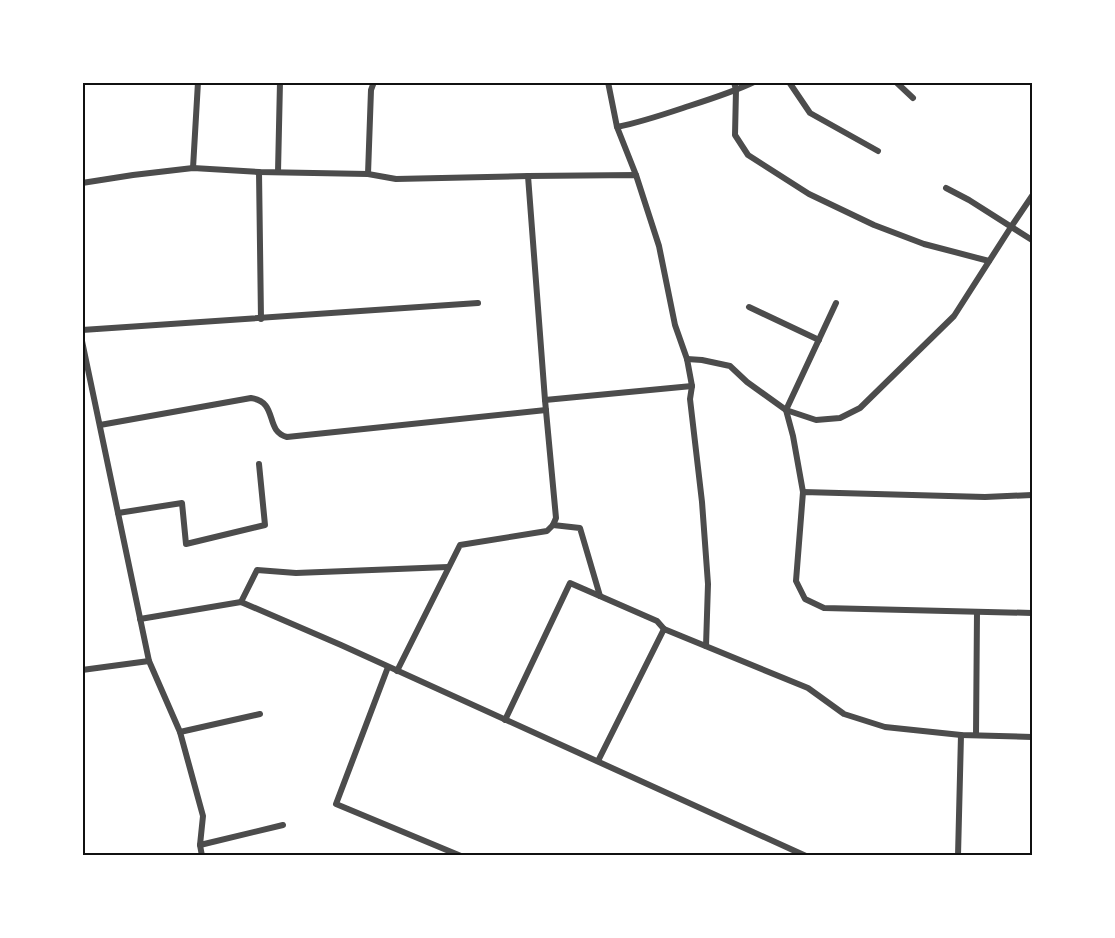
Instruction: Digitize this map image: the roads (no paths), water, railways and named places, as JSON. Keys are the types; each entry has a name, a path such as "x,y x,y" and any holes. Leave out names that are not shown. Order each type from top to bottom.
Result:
{"street":[{"path":"193,168 198,82"},
{"path":"278,172 280,82"},
{"path":"368,174 371,90 374,82"},
{"path":"608,82 617,127 636,175 659,246 675,325 687,359 692,386 690,399 702,502 708,584 706,646"},
{"path":"734,82 736,90 735,135 748,155 809,194 874,225 924,244 989,261"},
{"path":"617,127 637,123 754,82"},
{"path":"789,82 810,113 878,151"},
{"path":"896,82 914,98"},
{"path":"82,183 193,168 368,174 396,178 636,175"},
{"path":"259,172 261,319"},
{"path":"397,671 460,545 547,531 556,518 528,176"},
{"path":"946,188 1032,240"},
{"path":"687,359 730,366 747,382 786,410 816,420 840,418 860,408 954,316 1032,196"},
{"path":"82,330 478,303"},
{"path":"837,303 786,410 803,492 796,581 805,599 824,608 1032,614"},
{"path":"749,307 819,340"},
{"path":"82,341 149,661 180,732 203,816 200,845 202,855"},
{"path":"545,400 692,386"},
{"path":"100,425 251,398 260,399 268,407 275,430 279,435 287,437 546,410"},
{"path":"118,513 182,503 186,544 265,525 259,464"},
{"path":"803,492 985,497 1032,495"},
{"path":"553,525 580,528 600,596"},
{"path":"241,602 257,570 296,573 448,567"},
{"path":"505,720 570,583 657,621 664,629 808,688 844,714 885,727 961,735 1032,737"},
{"path":"140,619 241,602 806,855"},
{"path":"976,735 977,612"},
{"path":"598,761 664,629"},
{"path":"82,670 149,661"},
{"path":"388,667 336,804 458,855"},
{"path":"180,732 260,714"},
{"path":"958,855 961,735"},
{"path":"200,845 283,825"}]}
